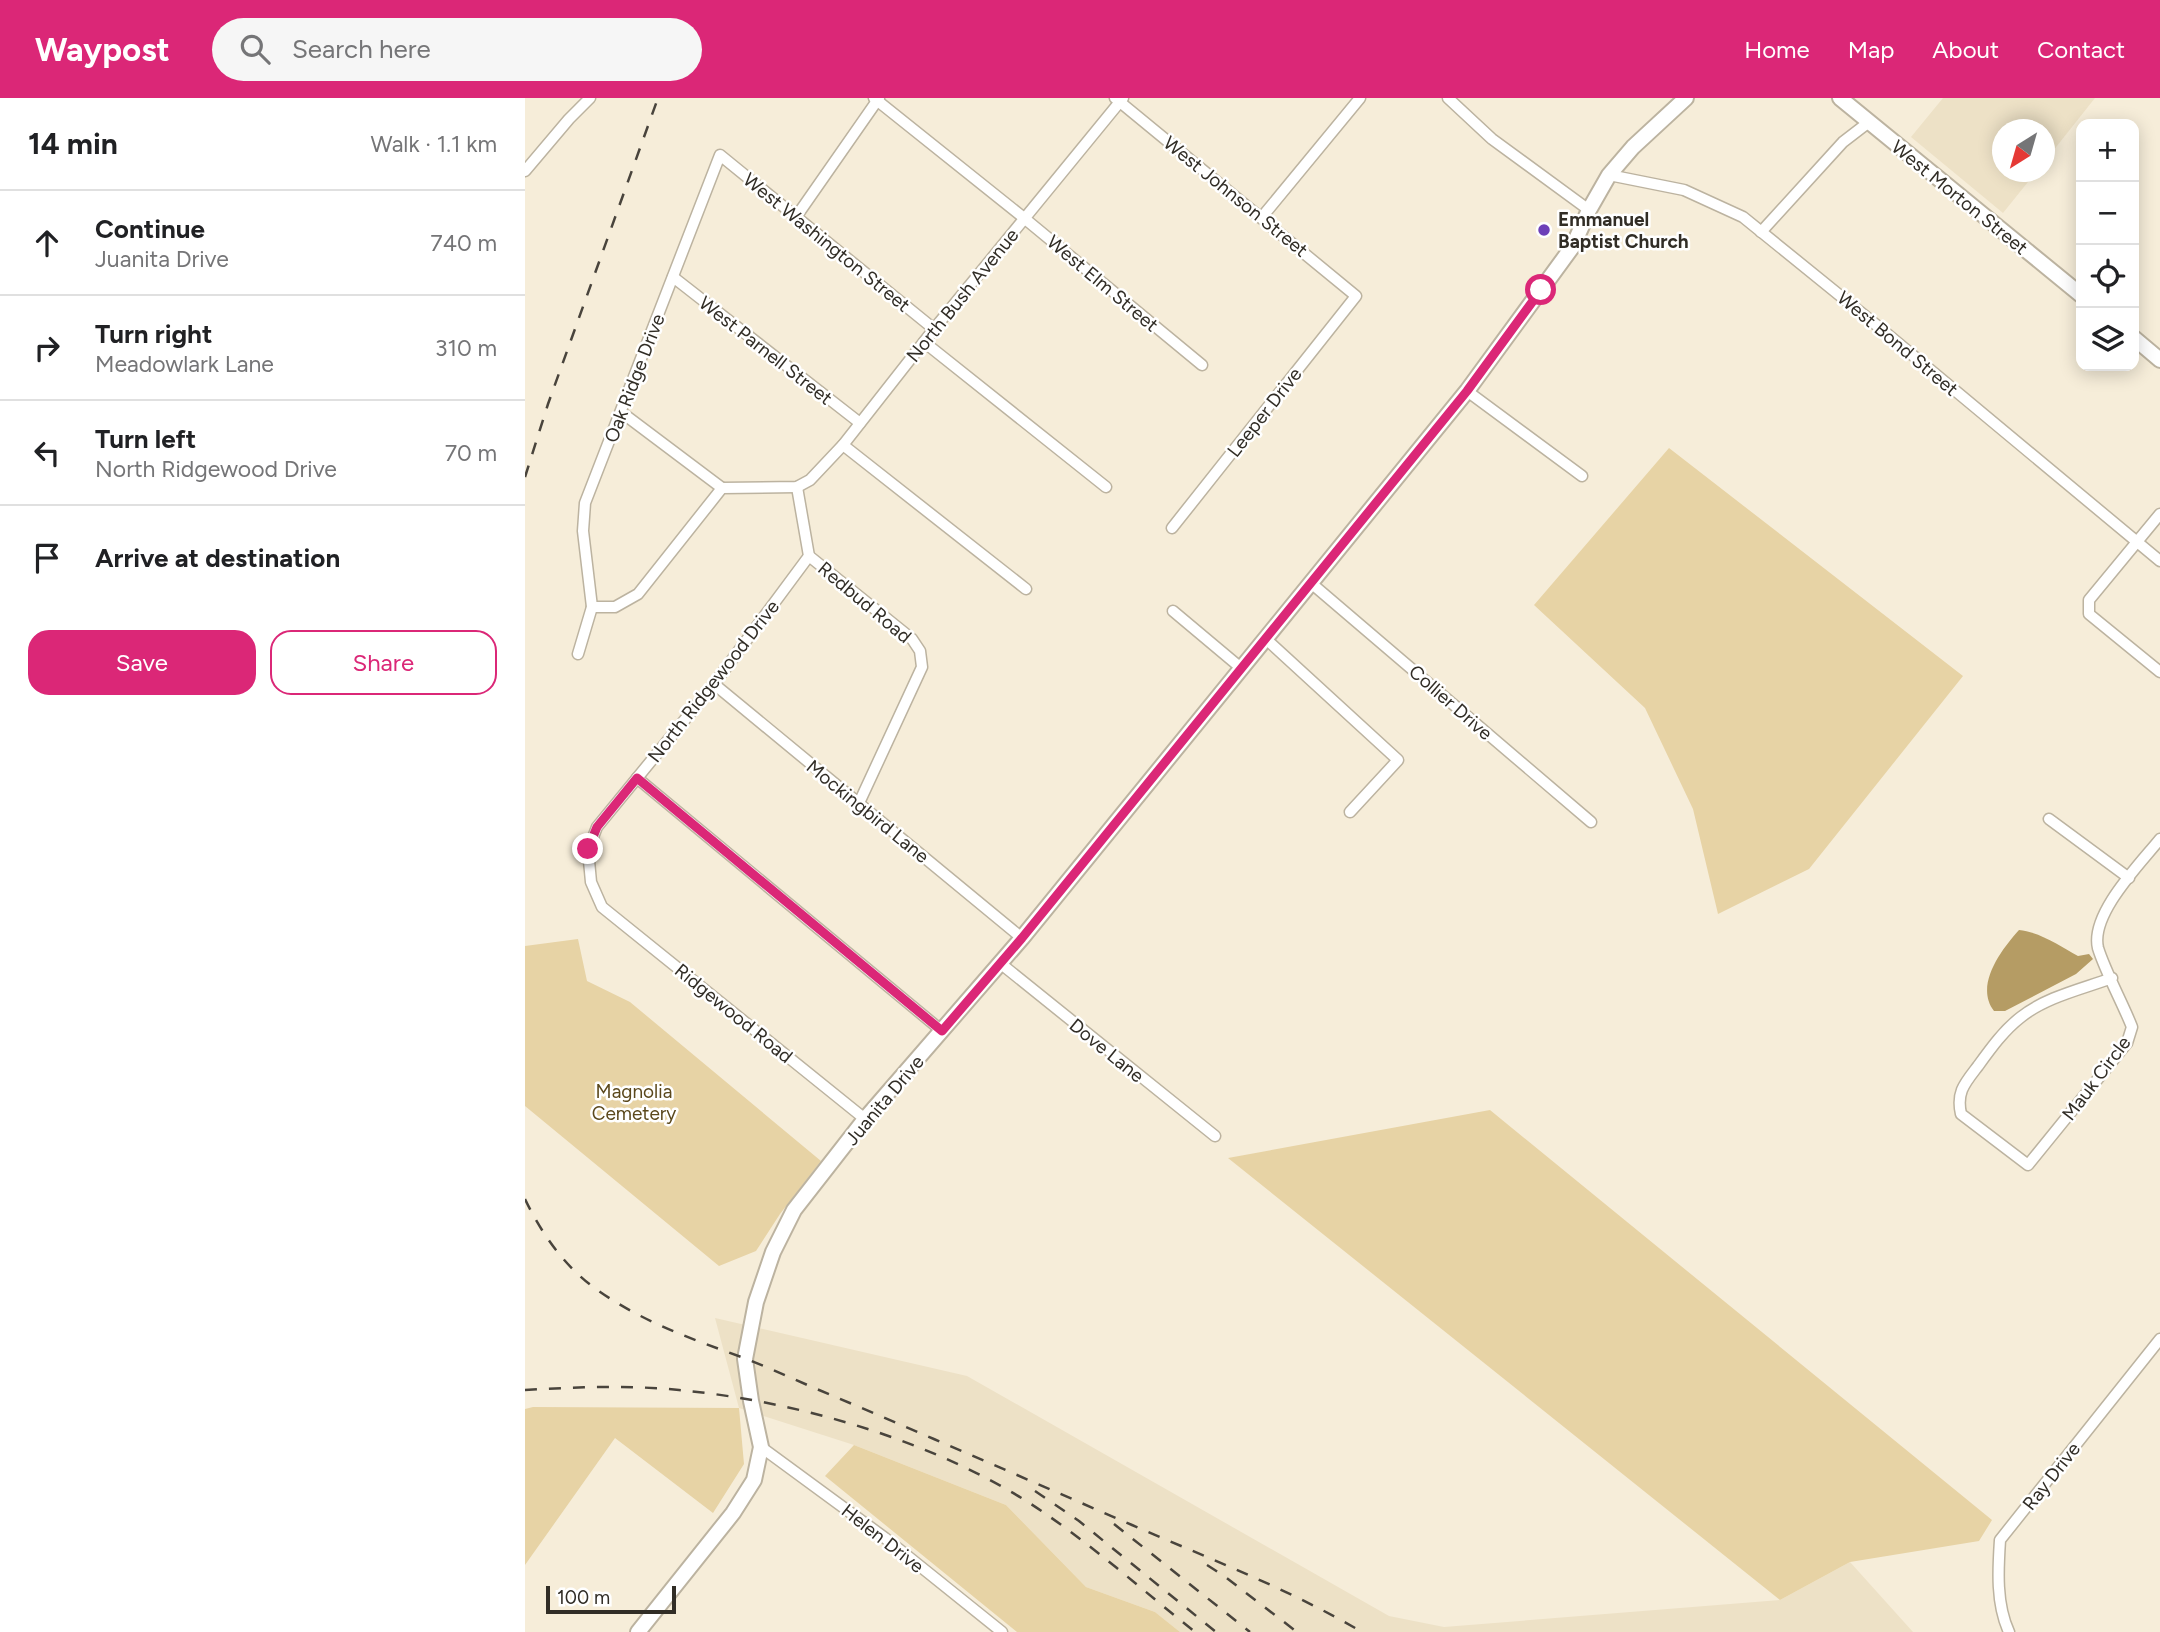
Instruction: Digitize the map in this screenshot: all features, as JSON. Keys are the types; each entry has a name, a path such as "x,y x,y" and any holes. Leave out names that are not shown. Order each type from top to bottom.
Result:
{"street":[{"path":"525,171 569,118 590,98"},
{"path":"1448,98 1492,139 1589,210"},
{"name":"Juanita Drive","path":"638,1632 733,1513 754,1480 761,1447 745,1359 757,1302 773,1252 794,1210 865,1119 1022,938 1467,391 1573,246 1609,175 1633,147 1686,98"},
{"name":"West Morton Street","path":"1840,98 2076,291"},
{"path":"796,216 876,99"},
{"name":"West Elm Street","path":"876,99 1202,365"},
{"name":"North Bush Avenue","path":"797,487 810,480 843,445 1119,99"},
{"name":"West Johnson Street","path":"1119,99 1356,296"},
{"path":"1262,217 1357,99"},
{"path":"1761,232 1843,142 1869,122"},
{"name":"West Washington Street","path":"720,155 934,329"},
{"name":"Oak Ridge Drive","path":"578,654 593,607 583,531 585,503 720,155"},
{"name":"West Bond Street","path":"1609,175 1684,190 1742,217 2160,561"},
{"name":"West Parnell Street","path":"673,277 860,423"},
{"name":"Leeper Drive","path":"1172,528 1356,296"},
{"path":"924,342 1106,487"},
{"path":"2139,342 2160,360"},
{"path":"1467,391 1583,476"},
{"path":"621,412 722,488 797,487 810,555"},
{"path":"843,445 1026,589"},
{"path":"593,607 615,607 638,594 722,488"},
{"path":"2160,514 2089,600 2089,614 2160,672"},
{"name":"North Ridgewood Drive","path":"603,907 591,882 588,849 597,827 714,684 810,555"},
{"name":"Redbud Road","path":"810,555 912,639 920,651 922,667 859,803"},
{"name":"Collier Drive","path":"1311,583 1591,822"},
{"path":"1173,611 1241,668"},
{"path":"1266,639 1398,760 1350,812"},
{"name":"Mockingbird Lane","path":"714,684 1022,938"},
{"path":"637,778 942,1031"},
{"path":"2049,819 2129,878"},
{"name":"Mauk Circle","path":"2112,978 2045,1002 2022,1016 2001,1036 1960,1090 1958,1101 1961,1114 2028,1165 2127,1043 2132,1027 2112,978 2098,947 2097,929 2105,909 2160,839"},
{"name":"Ridgewood Road","path":"603,907 865,1119"},
{"name":"Dove Lane","path":"1000,963 1215,1136"},
{"name":"Ray Drive","path":"2010,1632 2005,1623 1998,1580 2000,1540 2158,1345"},
{"name":"Helen Drive","path":"761,1447 885,1538 1002,1632"}],"shaded area":[{"path":"1943,98 2095,98 2055,148 2055,119 1992,119 1992,182 2028,182 2003,213 1911,137"},
{"path":"2019,930 2042,936 2078,956 2089,954 2093,959 2076,974 2005,1011 1994,1011 1987,990 1989,979 1998,957"},
{"path":"715,1318 967,1376 1389,1616 1444,1627 1780,1600 1850,1562 1913,1632 1180,1632 1155,1612 1086,1587 1006,1505 854,1445 739,1408"}],"green space":[{"path":"1669,448 1963,676 1809,869 1718,914 1693,809 1645,708 1534,605"},
{"name":"Magnolia Cemetery","path":"578,939 587,981 630,1002 821,1161 780,1214 756,1251 719,1266 525,1106 525,946"},
{"path":"1490,1110 1992,1520 1979,1541 1850,1562 1780,1600 1228,1158"},
{"path":"739,1408 744,1464 713,1513 615,1438 525,1565 525,1409"},
{"path":"854,1445 1006,1505 1086,1587 1155,1612 1180,1632 1017,1632 825,1476"}],"railway":[{"path":"525,477 548,404 658,98"},
{"path":"525,1199 546,1237 564,1260 596,1289 631,1311 668,1329 770,1368 1249,1575 1362,1632"},
{"path":"525,1390 641,1387 724,1395 816,1414 907,1443 992,1481 1031,1504 1094,1550 1195,1632"},
{"path":"1035,1491 1079,1521 1216,1632"},
{"path":"1114,1524 1250,1632"},
{"path":"1207,1565 1297,1632"}],"place":[{"name":"Emmanuel Baptist Church","path":"1544,230"}],"route":[{"path":"588,849 597,827 637,778 942,1031 1022,938 1467,391 1541,290"}]}
